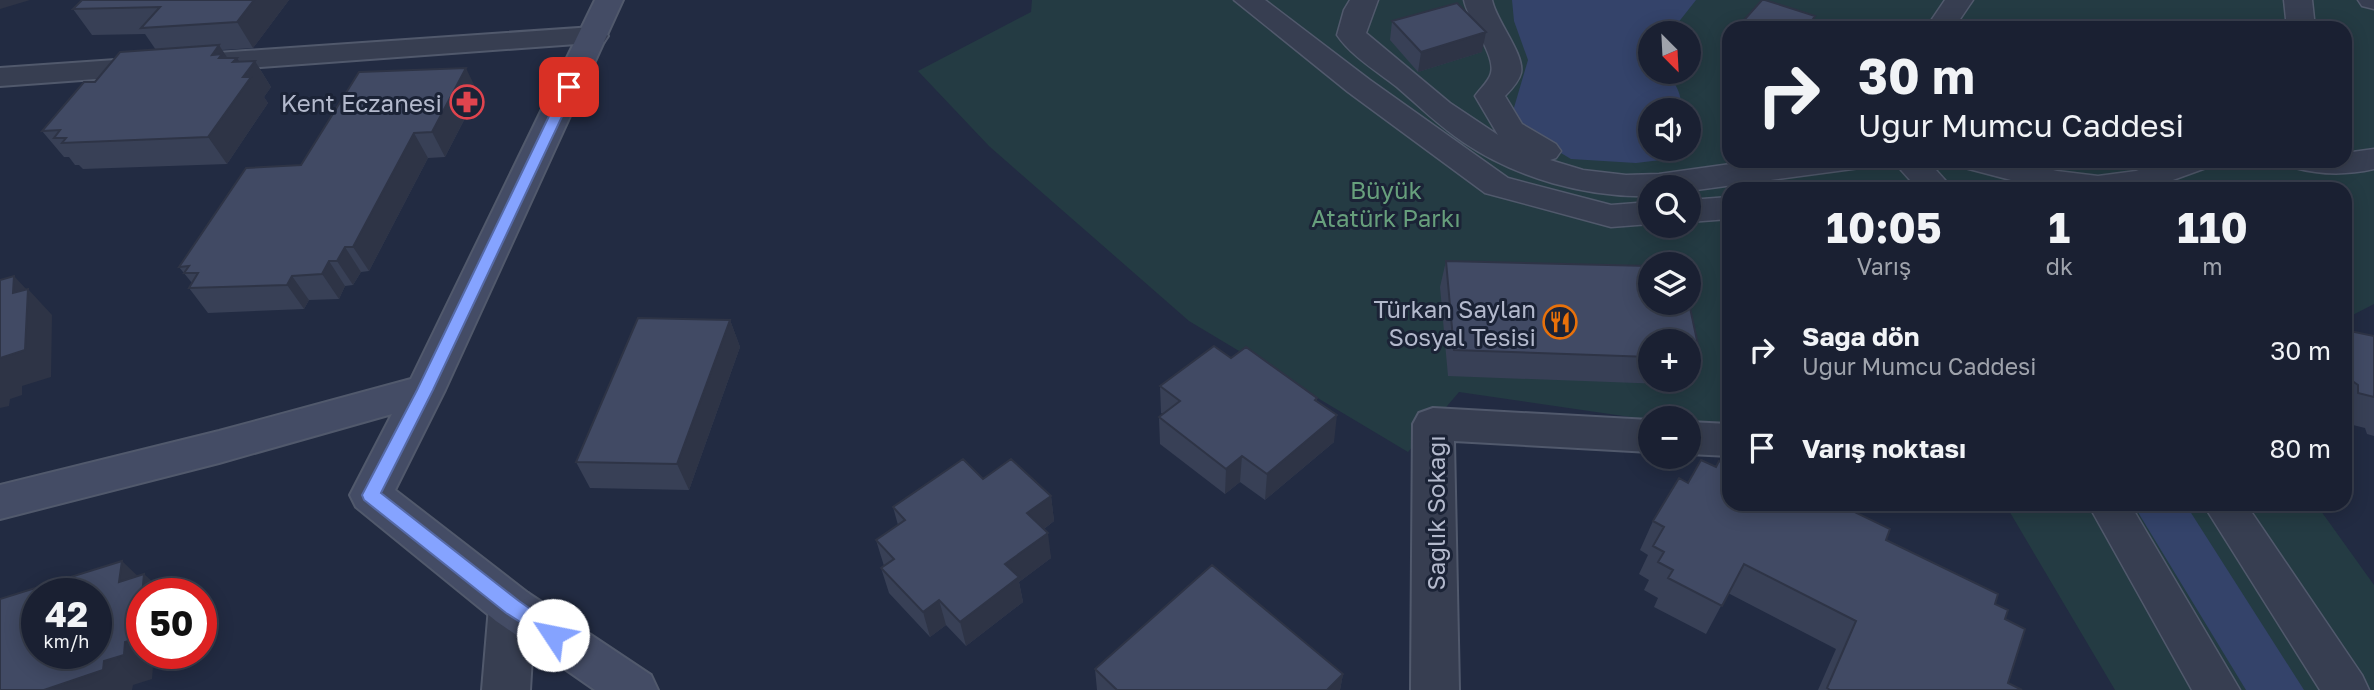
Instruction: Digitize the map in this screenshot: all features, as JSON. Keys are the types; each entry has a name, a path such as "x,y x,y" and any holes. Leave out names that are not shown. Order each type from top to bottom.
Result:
{"main road":[{"path":"609,0 425,390 371,495 512,607 634,690"},
{"path":"0,502 219,447 425,390"}],"street":[{"path":"1248,0 1359,86 1497,186 1611,216 1638,215"},
{"path":"1364,0 1351,34 1422,92 1439,110 1476,137 1533,165 1580,180 1648,186 1776,168"},
{"path":"1478,0 1486,27 1505,61 1506,74 1490,96 1510,130 1576,166 1611,171 1684,165 1714,178"},
{"path":"1945,21 1959,0"},
{"path":"2298,0 2300,21"},
{"path":"0,77 593,36"},
{"path":"2352,163 2374,159"},
{"path":"1916,168 1930,182"},
{"path":"2002,168 2055,182"},
{"path":"2138,182 2175,168"},
{"path":"1701,210 1722,209"},
{"name":"Sağlık Sokağı","path":"1435,690 1433,424 1638,435"},
{"path":"1701,439 1722,440"},
{"path":"2112,511 2217,690"},
{"path":"2228,511 2346,690"},
{"path":"506,690 512,607"}],"green space":[{"name":"Büyük Atatürk Parkı","path":"1032,0 2374,0 2374,304 2352,315 2352,182 1722,182 1722,423 1701,422 1701,406 1638,406 1638,418 1459,392 1408,452 1189,321 989,146 918,71 1031,12"},
{"path":"2009,511 2321,511 2374,585 2374,690 2115,690"}],"water":[{"path":"1512,0 1696,0 1679,21 1638,21 1638,84 1674,84 1681,98 1638,98 1638,161 1653,161 1636,163 1571,159 1522,130 1513,111 1528,60 1514,21"},
{"path":"2137,511 2190,511 2304,690 2246,690"}],"building":[{"path":"82,0 254,0 237,22 141,28 160,7 73,9"},
{"path":"1762,0 1815,16 1812,21 1743,21"},
{"path":"1457,3 1486,32 1421,52 1392,21"},
{"path":"219,45 212,55 222,54 219,58 237,58 233,62 255,61 243,77 251,77 208,137 62,143 66,138 54,138 60,130 42,131 84,82 95,82 120,52"},
{"path":"466,68 432,132 414,133 353,247 345,247 337,261 329,261 322,274 292,276 287,285 189,288 198,273 184,273 189,266 179,267 246,168 301,165 359,72"},
{"name":"Türkan Saylan Sosyal Tesisi","path":"1446,261 1638,266 1638,315 1692,315 1695,329 1638,329 1638,357 1454,350"},
{"path":"14,276 13,293 28,289 25,350 0,358 0,280"},
{"path":"638,318 730,320 677,464 576,462"},
{"path":"2352,331 2374,336 2374,397 2358,393 2358,385 2352,381"},
{"path":"1214,346 1231,358 1246,347 1337,415 1267,474 1242,456 1226,469 1159,417 1180,401 1160,386"},
{"path":"963,459 983,479 1011,459 1051,496 1027,513 1048,533 1005,564 1019,577 960,622 939,600 923,612 881,568 894,559 876,540 905,520 893,507"},
{"path":"1701,460 1716,467 1719,461 1722,462 1722,511 1853,511 1890,529 1886,540 1998,594 1995,604 2008,610 2005,619 2025,629 2008,683 2022,690 1830,690 1827,688 1856,621 1744,564 1722,606 1668,578 1673,570 1658,562 1664,552 1653,546 1664,527 1653,521 1679,478 1688,483 1696,469 1701,469"},
{"path":"122,561 119,582 126,580 124,655 112,659 112,578 67,578"},
{"path":"1212,565 1343,674 1327,690 1117,690 1095,669"},
{"path":"21,592 21,669 103,669 44,690 0,690 0,599"}],"place":[{"name":"Kent Eczanesi","path":"467,102"},
{"name":"Türkan Saylan Sosyal Tesisi","path":"1560,322"}],"route":[{"path":"553,635 512,607 371,495 425,390 569,87"}]}
